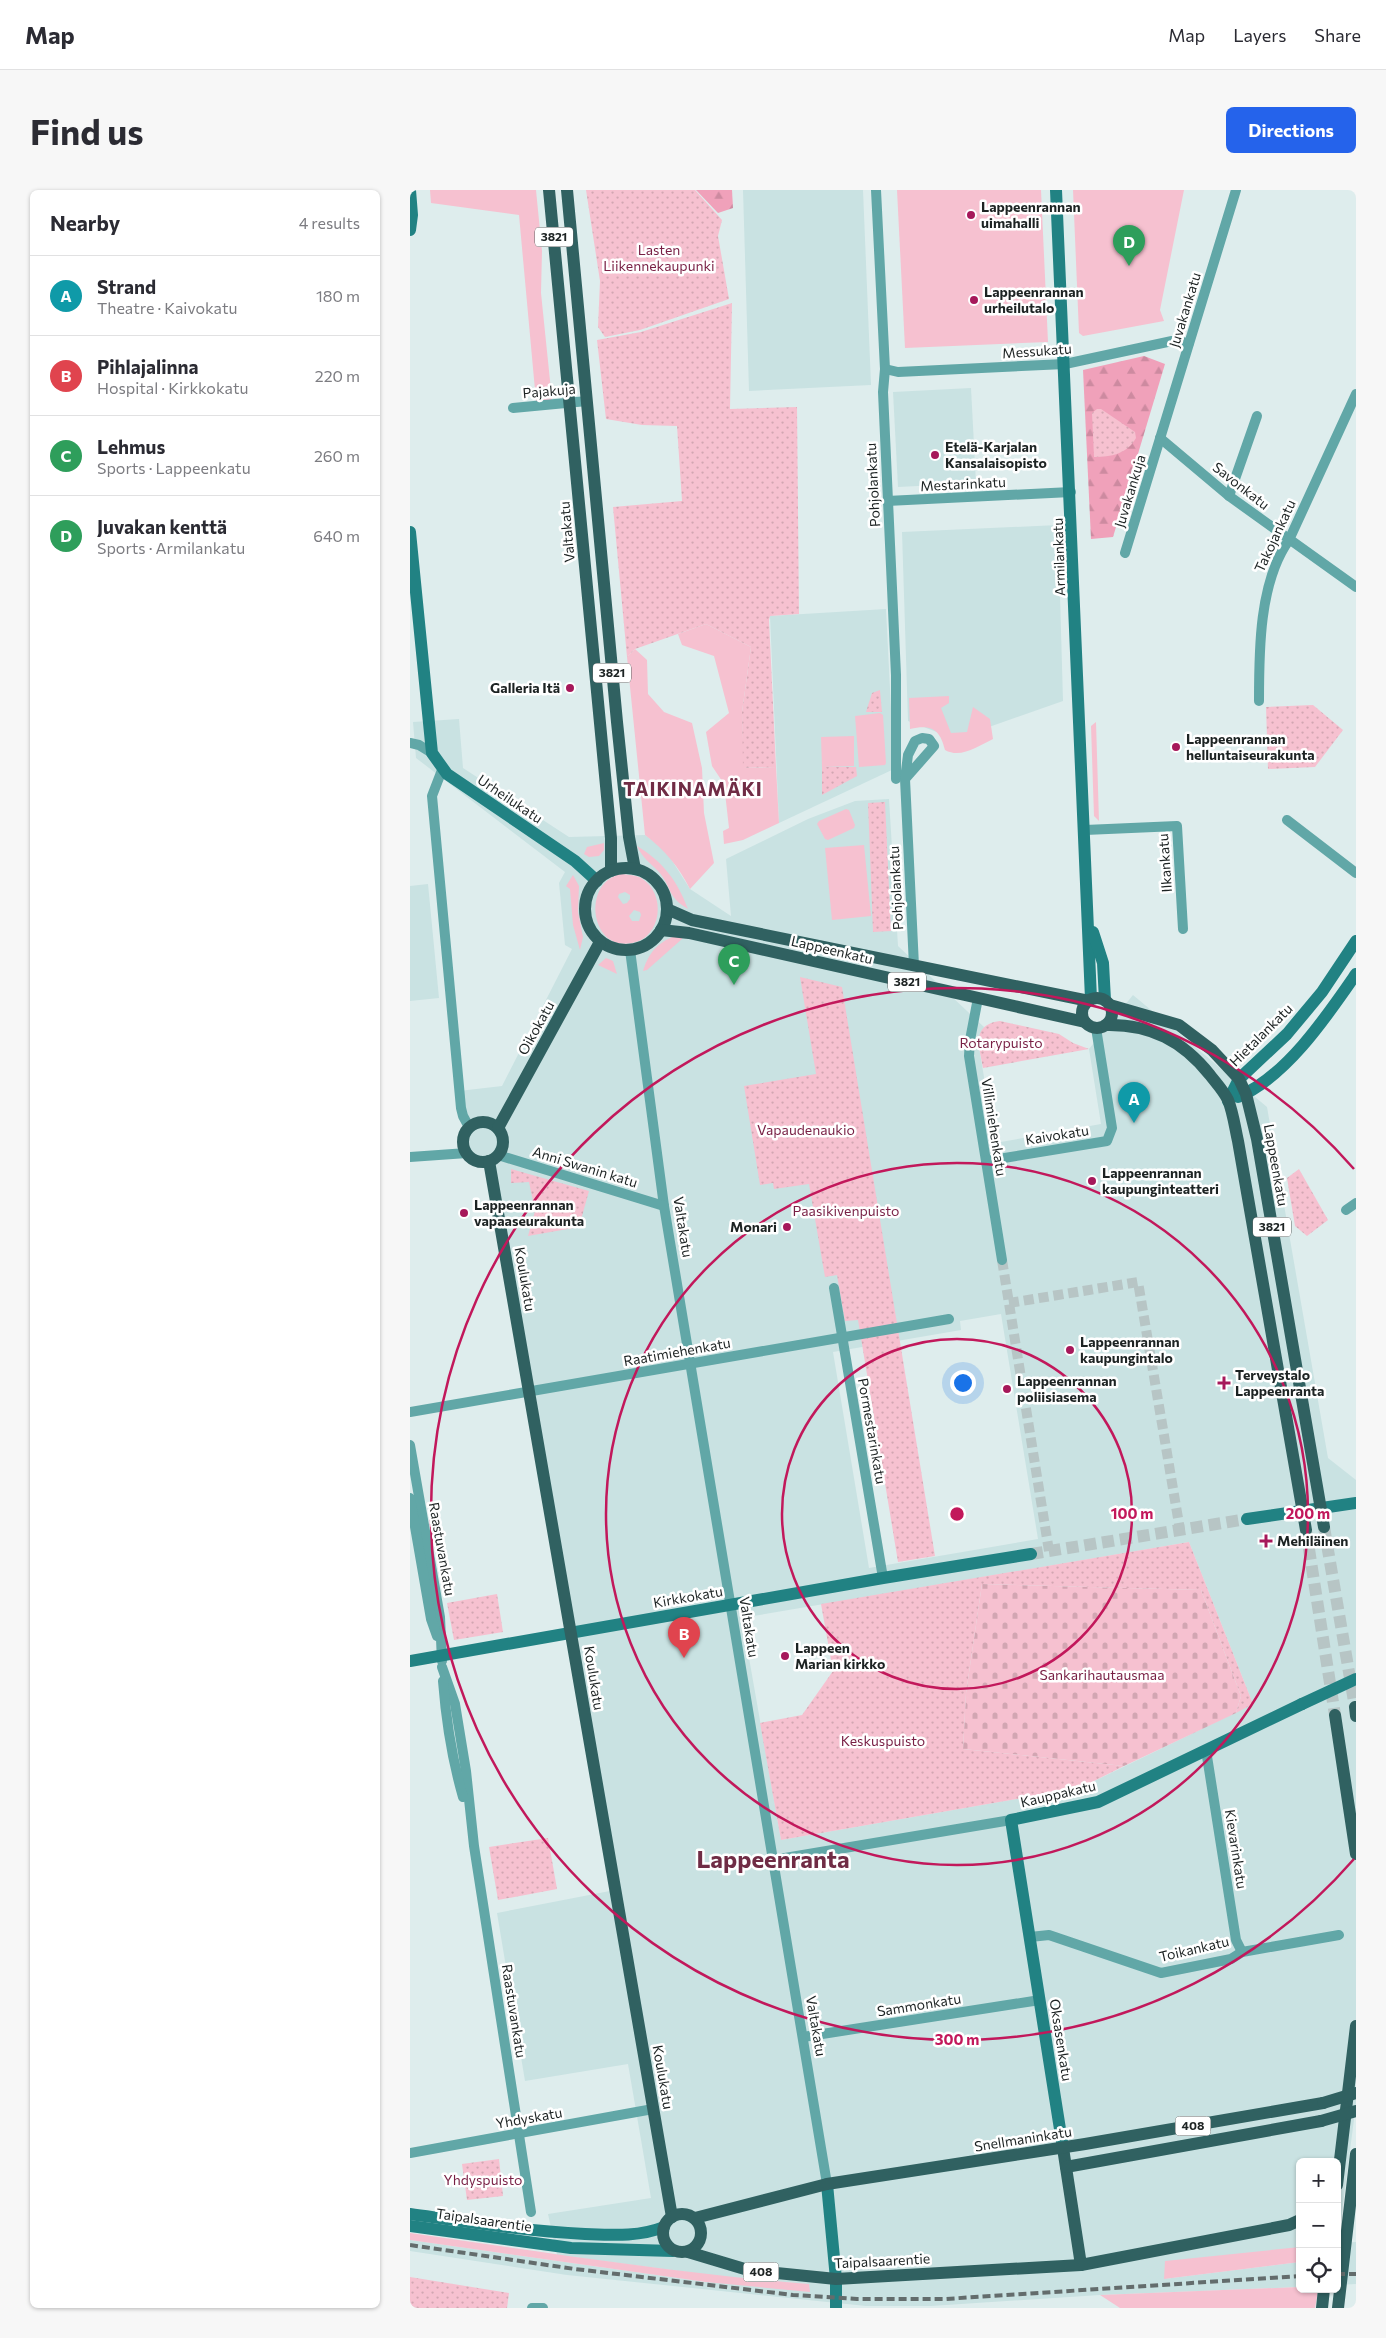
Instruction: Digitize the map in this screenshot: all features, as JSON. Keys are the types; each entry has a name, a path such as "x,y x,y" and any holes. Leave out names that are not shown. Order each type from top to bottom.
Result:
{"main road":[{"name":"Valtakatu","path":"549,190 611,838 612,871"},
{"name":"3821","path":"567,190 615,708 629,837 635,869"},
{"path":"623,868 635,869 650,876 657,882 666,900 667,909 661,930 648,944 630,950 616,949 600,942 589,927 585,911 588,894 597,880 612,871 623,868"},
{"name":"Lappeenkatu","path":"667,909 692,920 914,966 1108,1003 1179,1025 1212,1050 1239,1079 1246,1094 1257,1139 1324,1527"},
{"name":"Lappeenkatu","path":"661,930 689,933 1096,1025 1120,1025 1142,1029 1167,1036 1198,1060 1228,1101 1248,1198 1306,1530"},
{"name":"Oikokatu","path":"498,1128 600,942"},
{"path":"1090,1000 1083,1010 1096,1025 1112,1016 1108,1003"},
{"path":"486,1122 498,1128 504,1142 494,1158 475,1160 467,1154 464,1140 469,1128 474,1124 486,1122"},
{"name":"Koulukatu","path":"494,1158 530,1392 669,2200 668,2222"},
{"path":"1335,1715 1356,1854"},
{"path":"1333,2158 1353,2091 1356,2026"},
{"name":"Snellmaninkatu","path":"690,2216 828,2184 1063,2148 1323,2103 1353,2091"},
{"name":"408","path":"1066,2167 1321,2121 1356,2111"},
{"path":"1340,2158 1345,2123"},
{"name":"Oksasenkatu","path":"1063,2148 1081,2265"},
{"path":"1338,2308 1356,2154"},
{"path":"669,2200 690,2216 701,2228 699,2242 688,2252"},
{"name":"408","path":"668,2222 690,2216"},
{"path":"668,2222 664,2238 673,2251"},
{"name":"408","path":"1081,2265 1296,2223"},
{"name":"408","path":"673,2251 688,2252"},
{"name":"Taipalsaarentie","path":"688,2252 748,2270 836,2279 1081,2265"},
{"path":"1322,2308 1324,2293"}],"street":[{"path":"410,190 412,215 410,230"},
{"name":"Pohjolankatu","path":"876,190 885,369 883,392 900,779 914,966"},
{"name":"Armilankatu","path":"1056,190 1071,492 1089,922 1090,1000"},
{"name":"Juvakankatu","path":"1160,438 1236,190"},
{"name":"Messukatu","path":"885,369 898,372 1065,364 1172,341 1190,343"},
{"name":"Takojankatu","path":"1259,701 1259,676 1268,582 1279,554 1289,540 1356,394"},
{"name":"Pajakuja","path":"512,408 587,401"},
{"path":"1229,496 1257,416"},
{"name":"Savonkatu","path":"1160,438 1229,496 1356,587"},
{"name":"Juvakankuja","path":"1125,553 1160,438"},
{"name":"Mestarinkatu","path":"887,501 1071,492"},
{"path":"410,532 432,753"},
{"path":"410,743 419,745 432,753"},
{"name":"Urheilukatu","path":"432,753 442,770 575,861 597,880"},
{"path":"442,770 432,796 461,1108 469,1128"},
{"path":"1288,820 1356,873"},
{"name":"Ilkankatu","path":"1085,830 1177,826 1183,929"},
{"name":"Armilankatu","path":"1089,922 1103,963 1108,1003"},
{"name":"Hietalankatu","path":"1228,1101 1239,1079 1287,1034 1322,992 1356,941"},
{"name":"Valtakatu","path":"630,950 664,1206 828,2184 836,2279 836,2308"},
{"path":"1228,1101 1246,1094 1262,1083 1304,1044 1356,974"},
{"name":"Villimiehenkatu","path":"978,998 969,1056 1002,1260"},
{"name":"Kaivokatu","path":"986,1161 1107,1141 1112,1128 1096,1025"},
{"path":"410,1158 467,1154"},
{"name":"Anni Swanin katu","path":"494,1158 664,1206"},
{"path":"1346,1210 1356,1203"},
{"name":"Pormestarinkatu","path":"834,1288 883,1578"},
{"name":"Raatimiehenkatu","path":"410,1412 949,1319"},
{"name":"Raastuvankatu","path":"410,1445 440,1617 441,1655"},
{"name":"Raastuvankatu","path":"412,1458 410,1497 431,1619 455,1704 466,1771 469,1815 531,2212"},
{"path":"1247,1519 1356,1503"},
{"name":"Kirkkokatu","path":"410,1661 1031,1554"},
{"name":"Kauppakatu","path":"773,1860 1012,1820 1098,1802 1356,1679"},
{"name":"Kievarinkatu","path":"1206,1750 1236,1940 1242,1952"},
{"name":"Oksasenkatu","path":"1012,1820 1063,2148"},
{"name":"Toikankatu","path":"1030,1937 1048,1935 1161,1973 1231,1958 1242,1952 1339,1935"},
{"name":"Sammonkatu","path":"803,2037 1040,2000"},
{"name":"Yhdyskatu","path":"410,2152 654,2110"},
{"name":"Taipalsaarentie","path":"410,2214 533,2231 622,2235 648,2233 668,2222"},
{"name":"Taipalsaarentie","path":"410,2226 571,2248 673,2251"},
{"path":"532,2308 543,2308"}],"shaded area":[{"path":"743,190 863,190 871,385 749,391"},
{"name":"Etelä-Karjalan Kansalaisopisto","path":"971,388 976,483 898,487 893,392"},
{"path":"1058,525 1063,701 955,739 908,721 902,532"},
{"path":"886,609 894,769 779,823 770,616"},
{"path":"459,719 463,768 569,837 645,835 660,846 671,859 690,889 731,916 726,859 808,819 855,801 889,799 898,946 984,1027 978,1041 995,1143 1101,1124 1089,1049 1133,995 1267,1107 1328,1458 1356,1480 1356,2104 1341,2220 1341,2158 1296,2158 1296,2249 1164,2279 1296,2262 1296,2287 1100,2295 931,2306 866,2306 567,2275 410,2251 410,2240 706,2282 809,2284 740,2279 557,2255 548,2214 651,2198 628,2064 525,2081 497,1913 615,1890 485,1162 471,1157 465,1149 463,1140 469,1127 459,1091 502,1086 572,949 565,945 559,883 565,872 416,758 413,722","holes":["1001,1314 1038,1539 869,1568 833,1352 961,1330 960,1321","1189,1542 1253,1704 1080,1788 781,1840 742,1618"]},
{"path":"428,884 439,998 410,1001 410,886"},
{"path":"1356,2242 1356,2284 1341,2285 1341,2243"}],"green space":[{"path":"430,190 536,190 542,251 541,293 552,400 536,401 519,215 431,203"},
{"name":"Lasten Liikennekaupunki","path":"586,190 695,190 722,220 718,236 729,299 640,330 605,337 598,327 600,281"},
{"path":"696,190 732,190 733,208 718,213"},
{"name":"Lappeenrannan urheilutalo","path":"897,190 1041,190 1048,342 905,348"},
{"path":"1073,190 1184,190 1160,310 1164,321 1083,336 1079,333"},
{"path":"732,303 730,409 797,407 799,614 770,616 769,620 776,767 743,768 742,712 751,647 706,624 635,649 627,657 613,507 682,501 677,426 642,425 606,419 597,340 641,332"},
{"path":"1144,356 1165,364 1113,537 1091,539 1083,370"},
{"path":"1097,409 1101,409 1135,432 1136,438 1128,448 1112,455 1094,457 1092,413"},
{"path":"706,624 751,647 742,712 744,768 776,767 779,823 743,840 724,844 723,831 729,828 724,784 712,766 706,732 729,713 714,656 682,645 678,634"},
{"path":"635,649 647,660 648,694 664,712 692,723 702,768 704,813 714,863 690,889 671,859 645,835 627,657"},
{"path":"880,690 882,712 866,712 872,693"},
{"path":"949,696 949,703 941,708 951,733 967,732 973,707 990,719 993,739 969,750 957,753 945,750 940,737 934,730 924,727 910,729 909,698"},
{"path":"1313,705 1343,730 1315,767 1268,769 1266,707"},
{"path":"880,713 883,715 886,763 885,765 859,767 855,716"},
{"path":"1096,722 1099,821 1094,816 1091,726"},
{"path":"854,736 854,766 822,767 821,737"},
{"path":"822,767 856,767 857,776 822,795"},
{"path":"885,802 891,931 873,932 868,803"},
{"path":"846,809 849,810 855,825 854,828 828,840 825,839 817,824 819,821"},
{"path":"604,843 604,850 599,856 589,857 584,854 587,847"},
{"path":"864,845 871,916 832,920 825,848"},
{"path":"637,846 662,865 679,889 688,909 676,900 662,876 644,857"},
{"path":"622,874 636,876 649,885 655,894 657,914 655,924 650,933 642,939 632,943 618,943 607,937 600,927 596,914 596,901 600,889 609,879","holes":["625,892 630,895 630,899 627,903 623,904 618,897 619,894","634,910 640,912 639,921 632,921 629,916"]},
{"path":"573,875 579,886 578,912 583,937 580,950 573,925 570,889 566,886"},
{"path":"684,934 682,939 647,970 643,971 649,957 657,946 669,939"},
{"path":"606,958 613,961 617,974 598,965"},
{"path":"800,977 842,987 935,1556 898,1562 858,1320 845,1321 837,1275 825,1277 809,1184 774,1189 773,1183 760,1185 744,1086 816,1074"},
{"name":"Rotarypuisto","path":"1000,1021 1059,1034 1073,1043 1089,1049 983,1068 979,1045 981,1032 991,1023"},
{"path":"511,1169 589,1191 579,1227 528,1236 535,1211 529,1182 511,1183"},
{"path":"1299,1169 1328,1220 1307,1236 1295,1226 1287,1178"},
{"name":"Keskuspuisto","path":"1189,1542 1253,1704 1236,1713 1241,1696 1201,1590 982,1584 966,1693 963,1749 1124,1766 1080,1788 781,1840 760,1723 802,1715 833,1671 821,1604"},
{"name":"Sankarihautausmaa","path":"982,1584 1201,1590 1241,1696 1236,1713 1124,1766 963,1749 966,1693"},
{"path":"497,1594 503,1632 454,1640 447,1603"},
{"path":"548,1838 557,1889 498,1900 489,1847"},
{"name":"Yhdyspuisto","path":"499,2159 503,2196 467,2200 462,2164"},
{"path":"410,2233 659,2268 809,2284 810,2292 706,2282 410,2240"},
{"path":"1296,2247 1296,2262 1164,2279 1165,2261"},
{"path":"410,2277 509,2293 507,2308 410,2308"},
{"path":"1296,2287 1296,2293 1318,2293 1315,2308 1120,2308 1100,2295"}],"tunnel":[{"path":"1002,1260 1049,1551"},
{"path":"1009,1303 1138,1282 1180,1530"},
{"path":"1031,1554 1247,1519"},
{"path":"1324,1527 1355,1707"},
{"path":"1306,1530 1335,1715"}],"railway":[{"path":"410,2245 575,2269 793,2295 857,2299 945,2299 1296,2276"},
{"path":"1341,2274 1356,2274"}],"place":[{"name":"Lappeenrannan uimahalli","path":"971,215"},
{"name":"Juvakan kenttä","path":"1129,266"},
{"name":"Lappeenrannan urheilutalo","path":"974,300"},
{"name":"Etelä-Karjalan Kansalaisopisto","path":"935,455"},
{"name":"Galleria Itä","path":"570,688"},
{"name":"Lappeenrannan helluntaiseurakunta","path":"1176,747"},
{"name":"Lehmus","path":"734,985"},
{"name":"Strand","path":"1134,1123"},
{"name":"Lappeenrannan kaupunginteatteri","path":"1092,1181"},
{"name":"Lappeenrannan vapaaseurakunta","path":"464,1213"},
{"name":"Monari","path":"787,1227"},
{"name":"Lappeenrannan kaupungintalo","path":"1070,1350"},
{"name":"Terveystalo Lappeenranta","path":"1224,1383"},
{"name":"Lappeenrannan poliisiasema","path":"1007,1389"},
{"name":"Mehiläinen","path":"1266,1541"},
{"name":"Lappeen Marian kirkko","path":"785,1656"},
{"name":"Pihlajalinna","path":"684,1658"}],"district":[{"name":"TAIKINAMÄKI","path":"693,789"},
{"name":"Lappeenranta","path":"773,1860"}],"park label":[{"name":"Vapaudenaukio","path":"806,1130"},
{"name":"Paasikivenpuisto","path":"846,1211"}]}
